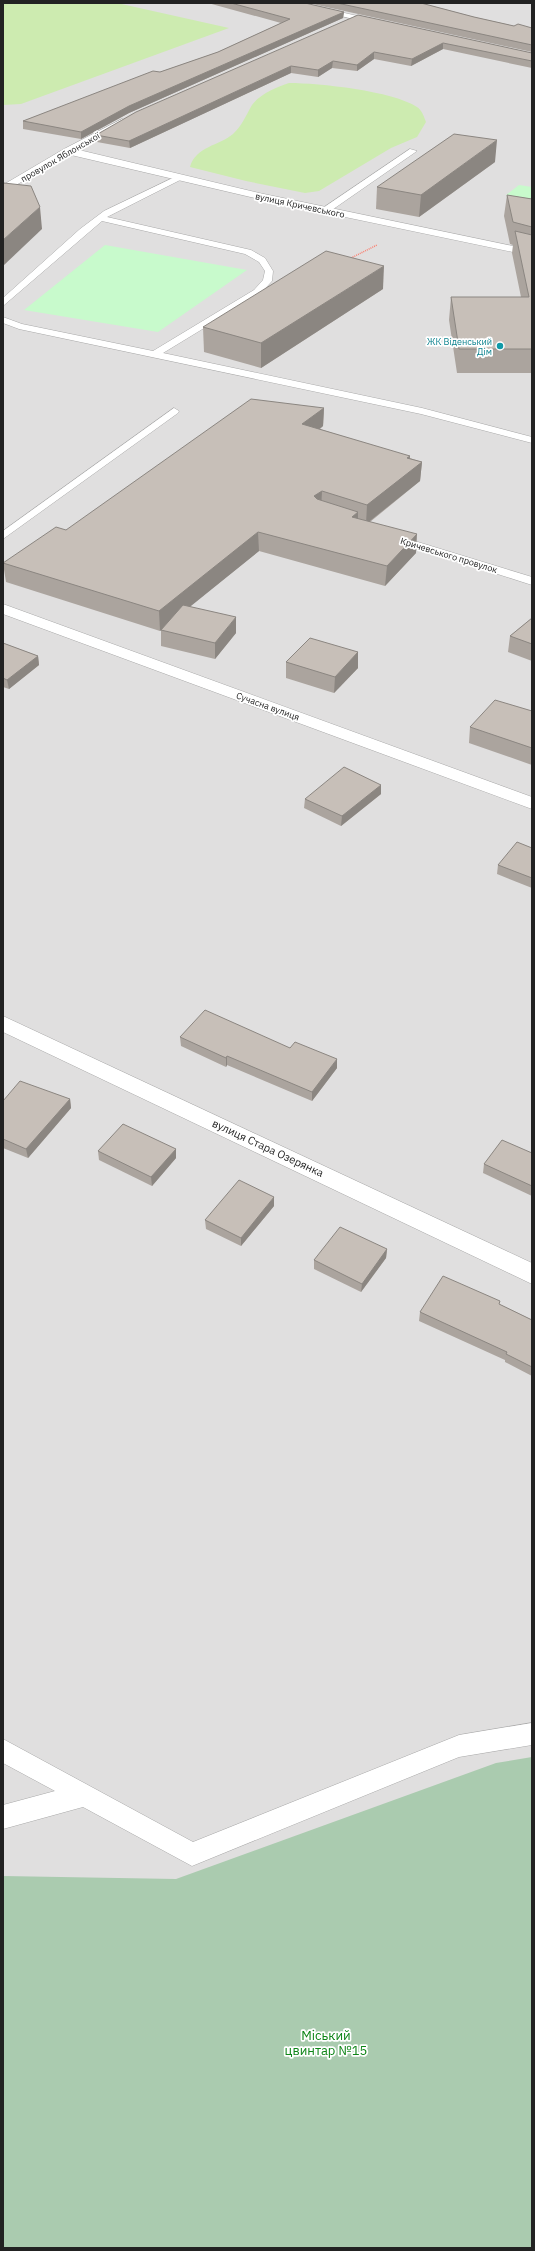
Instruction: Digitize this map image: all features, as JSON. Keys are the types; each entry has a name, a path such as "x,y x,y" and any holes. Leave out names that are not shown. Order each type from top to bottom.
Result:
{"street":[{"path":"289,3 396,25"},
{"path":"344,24 358,17"},
{"name":"провулок Яблонської","path":"3,189 68,151 133,116"},
{"name":"вулиця Кричевського","path":"68,151 326,210 532,253"},
{"name":"Сучасна вулиця","path":"3,609 532,803"},
{"name":"вулиця Стара Озерянка","path":"3,1023 532,1274"}],"lane":[{"path":"326,210 413,151"},
{"path":"3,302 83,231 100,218 112,210 182,177"},
{"path":"100,218 248,252 262,260 269,271 267,281 257,292 154,356"},
{"path":"3,320 18,326 154,356 422,411 532,440"},
{"path":"3,536 174,411"},
{"name":"Кричевського провулок","path":"381,534 532,581"},
{"path":"3,1750 192,1854 459,1746 532,1734"},
{"path":"3,1817 85,1795"}],"path":[{"path":"349,259 410,228"}],"shaded area":[{"path":"3,3 532,3 532,2248 3,2248"}],"green space":[{"path":"3,3 117,3 229,28 21,104 3,105"},
{"path":"289,83 336,86 391,96 406,101 419,108 426,122 417,137 391,148 319,191 305,193 246,181 190,167 193,160 203,150 227,138 236,131 252,105 259,97"},
{"path":"519,185 532,187 532,200 506,195"},
{"path":"105,245 247,270 158,332 24,310"},
{"name":"Міський цвинтар №15","path":"532,1757 532,2248 3,2248 3,1876 176,1879 496,1763"}],"building":[{"path":"231,3 305,3 344,12 129,106 81,132 23,121 153,71 160,72 218,52 290,19"},
{"path":"337,3 421,3 474,17 514,26 518,24 532,28 532,45"},
{"path":"358,15 532,53 532,61 443,43 412,59 374,52 357,65 333,61 318,70 291,66 129,141 96,135 136,112"},
{"path":"454,134 497,140 421,195 377,187"},
{"path":"4,183 31,186 40,207 3,240 3,185"},
{"path":"507,195 532,199 532,227 513,222"},
{"path":"515,231 532,235 532,349 459,349 451,297 529,297"},
{"path":"326,251 384,266 261,343 203,327"},
{"path":"251,399 324,408 302,424 410,456 407,458 422,462 367,505 322,491 314,496 317,499 358,512 352,517 417,534 387,566 258,532 159,611 3,563 56,527 66,530"},
{"path":"183,605 236,617 215,643 161,630"},
{"path":"532,618 532,644 510,636"},
{"path":"310,638 358,652 335,677 286,662"},
{"path":"3,643 38,656 7,680 3,678"},
{"path":"495,700 532,711 532,748 470,727"},
{"path":"344,767 381,785 342,816 305,799"},
{"path":"517,842 532,848 532,878 498,865"},
{"path":"205,1010 290,1048 295,1042 337,1059 312,1092 227,1056 226,1058 180,1037"},
{"path":"20,1081 70,1099 26,1149 3,1139 3,1101"},
{"path":"123,1124 176,1149 151,1177 98,1151"},
{"path":"502,1140 532,1153 532,1186 484,1164"},
{"path":"239,1180 274,1197 241,1238 205,1220"},
{"path":"340,1227 387,1249 362,1284 314,1260"},
{"path":"443,1276 500,1301 499,1304 532,1320 532,1367 506,1354 507,1352 420,1312"}],"place":[{"name":"ЖК Віденський Дім","path":"500,346"}]}
